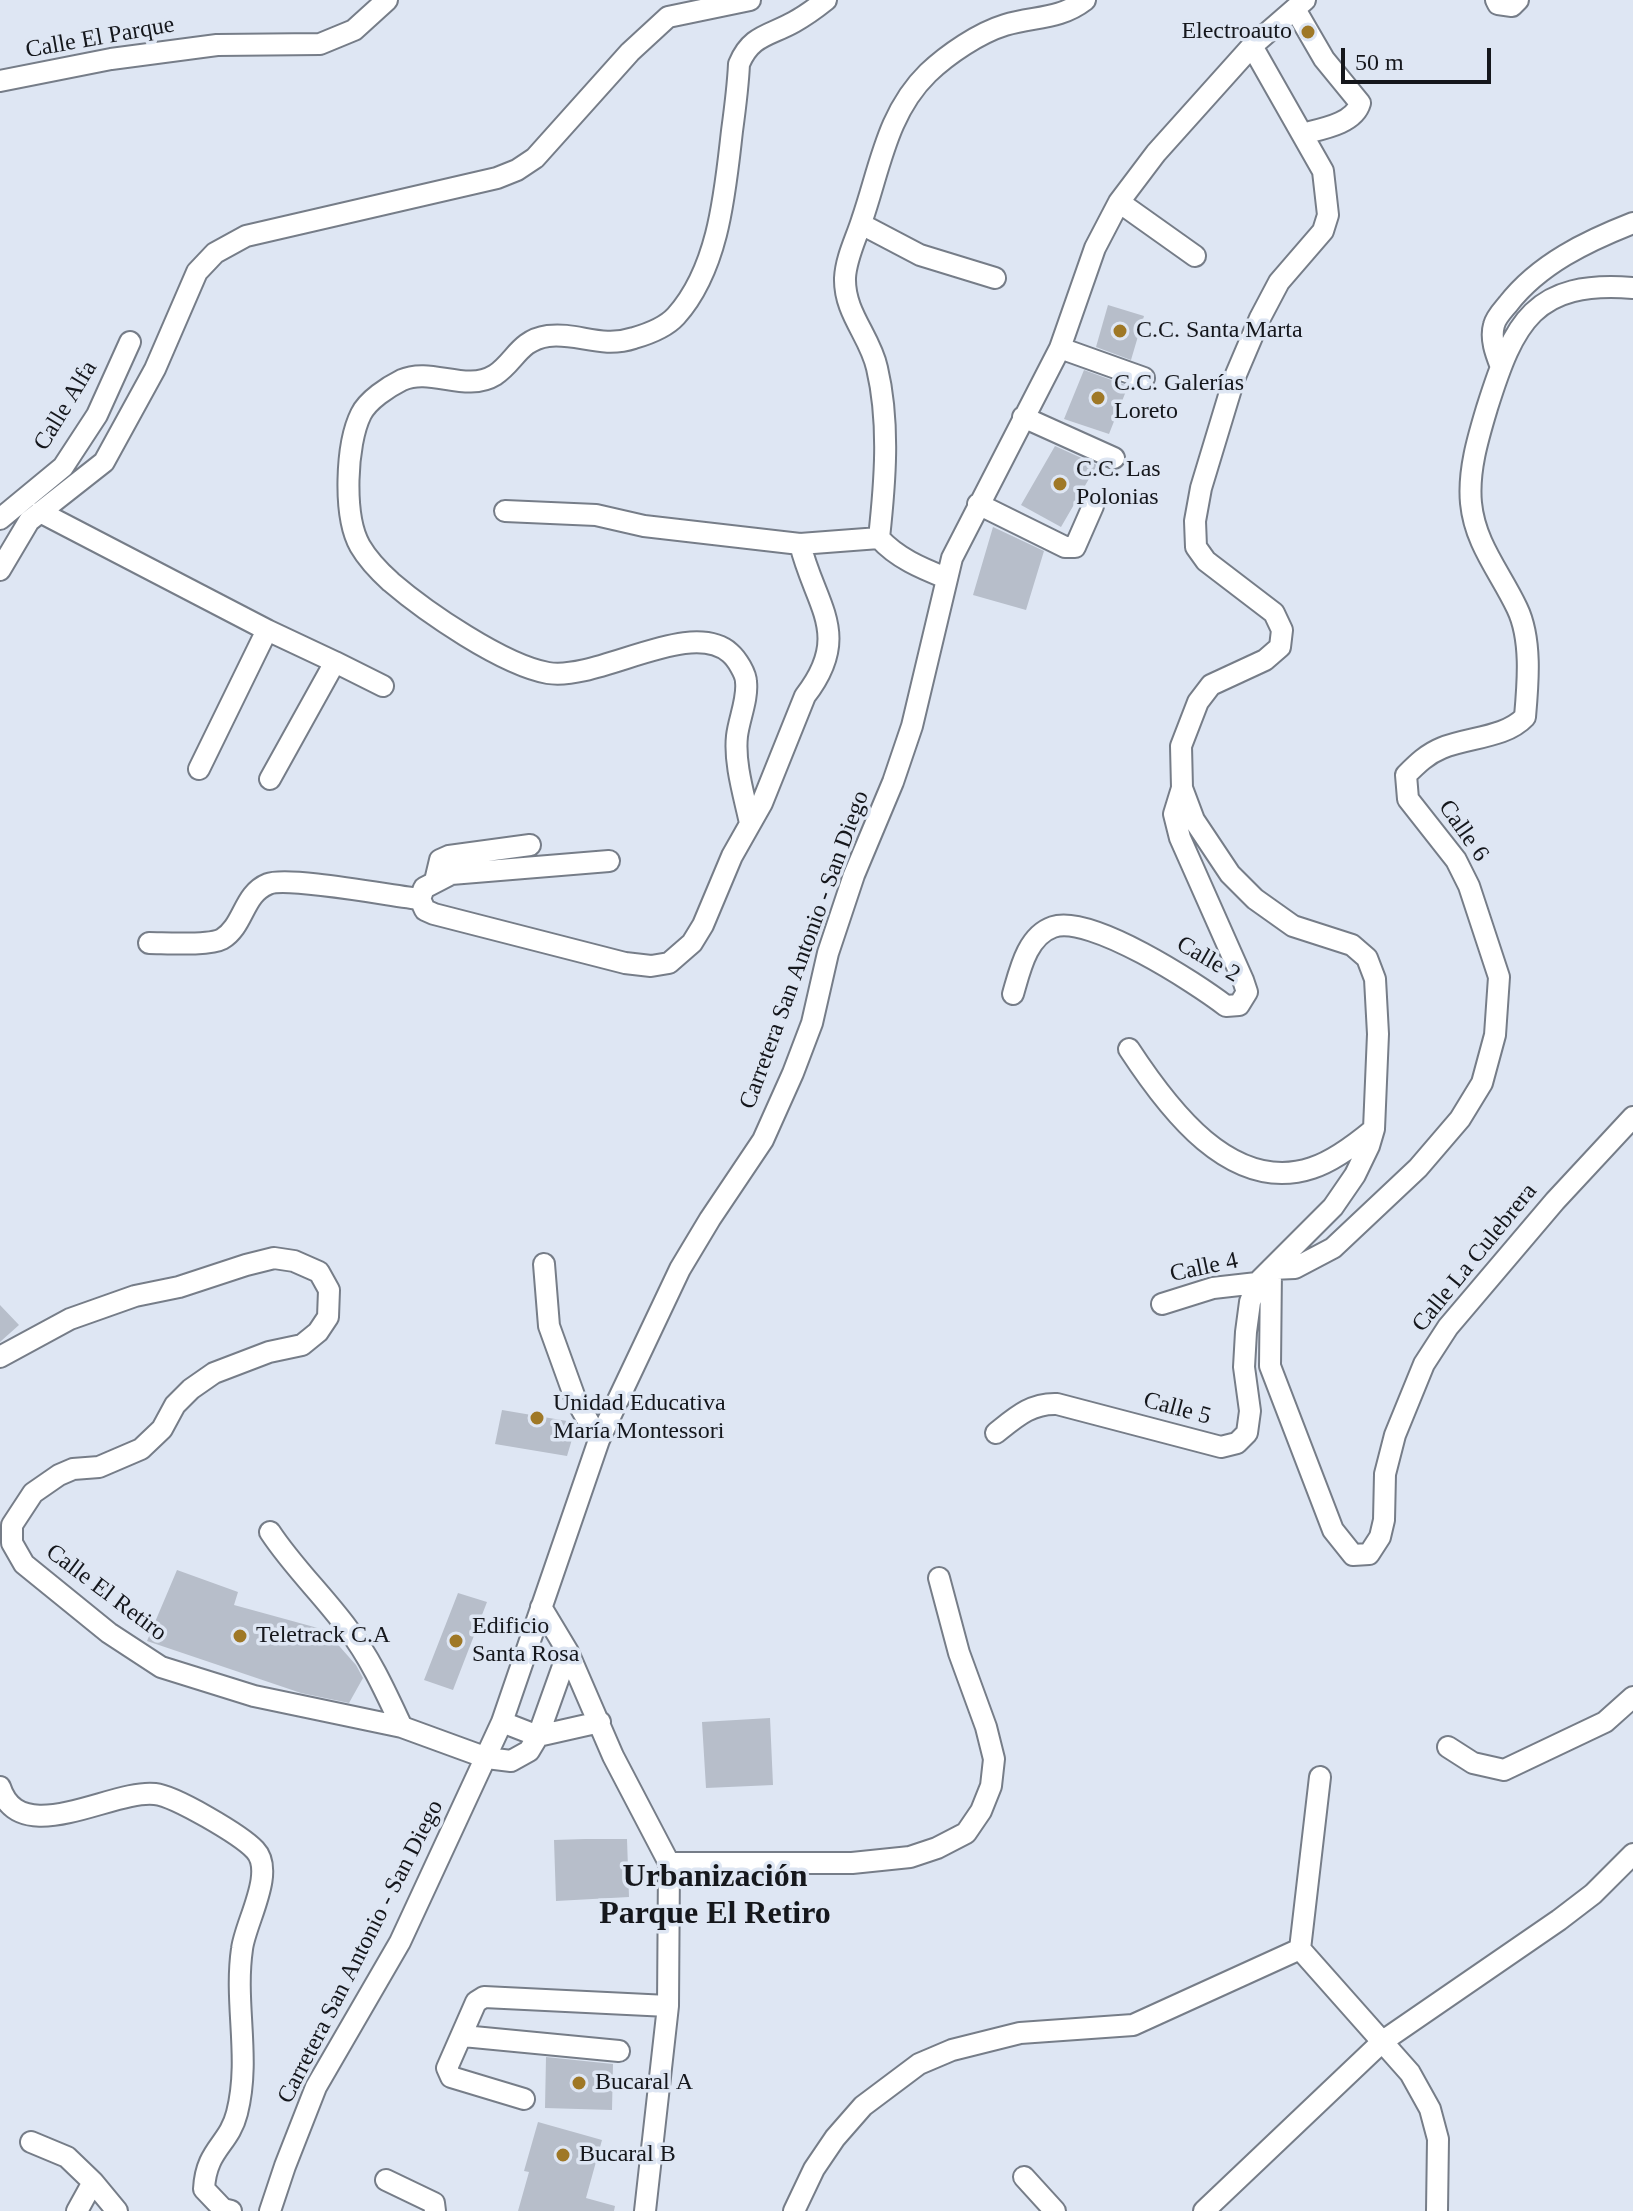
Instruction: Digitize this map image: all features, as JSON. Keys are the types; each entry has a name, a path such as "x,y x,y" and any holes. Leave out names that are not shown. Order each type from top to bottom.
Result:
{"street":[{"name":"Calle El Parque","path":"0,81 111,59 217,45 320,44 354,30 387,0"},
{"path":"0,570 29,521 104,462 155,369 197,272 215,253 246,236 497,178 517,170 535,158 672,9 750,0"},
{"path":"750,823 736,739 747,681 736,659 727,651 695,643 671,645 576,674 549,673 506,658 425,608 389,580 360,546 350,515 351,451 362,411 371,401 405,379 472,383 496,375 529,341 553,335 607,343 632,339 675,317 694,289 711,253 727,177 739,64 746,47 794,22 826,0"},
{"path":"946,578 908,561 890,550 879,538 885,463 882,390 877,364 850,310 845,278 851,248 885,141 911,92 929,72 1003,25 1060,15 1085,0"},
{"path":"1496,0 1498,4 1512,6 1518,0"},
{"path":"1300,4 1324,59 1360,103 1357,112 1348,118 1302,134"},
{"name":"Carretera San Antonio - San Diego","path":"270,2211 316,2087 400,1942 487,1758 599,1440 680,1269 763,1140 793,1073 812,1023 828,953 849,888 893,782 912,726 946,578 978,504 1060,348 1095,248 1119,202 1156,153 1252,46 1300,4"},
{"path":"1252,46 1323,171 1328,215 1323,231 1279,282 1260,318 1234,379 1201,488 1195,521 1196,547 1206,561 1274,613 1282,630 1280,647 1265,660 1211,685 1198,702 1181,746 1182,788 1194,820 1230,874 1255,899 1293,926 1352,945 1367,958 1375,979 1378,1034 1374,1129 1355,1175 1333,1207 1264,1276"},
{"path":"1119,202 1195,256"},
{"path":"1501,367 1493,337 1495,322 1512,299 1544,269 1588,242 1633,223"},
{"path":"861,224 920,255 995,278"},
{"name":"Calle 6","path":"1264,1276 1295,1268 1333,1248 1418,1168 1460,1119 1482,1083 1495,1035 1499,977 1480,913 1456,860 1408,799 1406,775 1420,760 1440,749 1514,728 1525,717 1523,628 1518,610 1480,543 1471,503 1473,458 1511,341 1533,312 1556,297 1583,287 1633,288"},
{"name":"Calle Alfa","path":"0,519 63,467 97,415 130,342"},
{"path":"1060,348 1144,378"},
{"path":"1023,417 1114,458"},
{"path":"978,504 1065,547 1075,547 1093,506"},
{"path":"505,511 596,515 644,526 800,544 879,538"},
{"path":"40,512 267,630 383,686"},
{"path":"609,861 451,874 424,888 420,899 425,910 434,914 625,963 651,966 669,963 692,943 762,803 805,696 827,657 825,611 806,569 800,544"},
{"path":"199,769 267,630"},
{"path":"270,779 335,662"},
{"name":"Calle 2","path":"1013,994 1023,960 1035,940 1053,927 1071,925 1145,953 1226,1006 1239,1005 1247,992 1243,980 1180,838 1174,814 1182,788"},
{"path":"435,881 440,860 449,856 530,845"},
{"path":"149,943 219,941 233,930 253,894 269,883 313,885 420,899"},
{"path":"1129,1049 1173,1109 1206,1142 1253,1169 1275,1174 1311,1169 1359,1142 1374,1129"},
{"name":"Calle La Culebrera","path":"1264,1276 1270,1366 1333,1530 1353,1555 1369,1554 1380,1537 1384,1520 1385,1474 1395,1435 1424,1364 1448,1327 1555,1201 1633,1117"},
{"name":"Calle El Retiro","path":"0,1357 70,1319 135,1296 179,1287 246,1265 274,1258 294,1261 319,1272 329,1290 328,1317 318,1332 302,1345 269,1352 214,1373 175,1405 162,1429 141,1449 99,1467 73,1469 46,1484 33,1493 12,1525 12,1543 24,1564 109,1633 161,1667 254,1696 402,1727 487,1758"},
{"path":"544,1264 549,1326 575,1398 599,1440"},
{"name":"Calle 4","path":"1162,1304 1264,1276"},
{"name":"Calle 5","path":"996,1433 1026,1409 1057,1404 1221,1447 1237,1443 1247,1433 1250,1411 1244,1367 1250,1302 1264,1276"},
{"path":"270,1532 287,1558 349,1629 379,1676 402,1727"},
{"path":"669,1863 852,1863 910,1857 966,1833 981,1811 991,1786 994,1759 986,1727 959,1653 939,1578"},
{"path":"541,1607 568,1652 613,1756 669,1863 668,2006 645,2211"},
{"path":"487,1758 511,1761 529,1751 538,1736 568,1652"},
{"path":"1448,1747 1473,1763 1504,1770 1605,1722 1633,1697"},
{"path":"502,1722 538,1736 600,1722"},
{"path":"1320,1777 1300,1949 1410,2073 1430,2109 1438,2139 1437,2211"},
{"path":"0,1787 3,1796 21,1814 49,1816 155,1794 225,1829 256,1851 260,1858 262,1882 242,1947 239,2000 245,2068 243,2083 237,2115 227,2136 207,2162 204,2177 204,2189 223,2209 231,2211"},
{"path":"1204,2211 1383,2041 1559,1920 1593,1894 1633,1854"},
{"path":"794,2211 814,2169 835,2138 863,2106 919,2064 952,2050 1020,2033 1133,2025 1300,1949"},
{"path":"524,2099 451,2077 447,2068 476,2002 484,1997 668,2006"},
{"path":"463,2036 619,2051"},
{"path":"31,2142 67,2157 117,2211"},
{"path":"1024,2177 1055,2211"},
{"path":"386,2180 434,2203 435,2211"},
{"path":"77,2211 93,2182"}],"building":[{"name":"C.C. Santa Marta","path":"1108,305 1144,316 1131,360 1096,347"},
{"name":"C.C. Galerías Loreto","path":"1084,370 1128,386 1109,434 1064,419"},
{"name":"C.C. Las Polonias","path":"1055,446 1097,465 1061,527 1021,505"},
{"path":"993,527 1044,551 1026,610 973,595"},
{"path":"0,1305 19,1325 0,1342"},
{"path":"502,1410 567,1421 576,1426 567,1456 495,1444"},
{"name":"Teletrack C.A","path":"177,1570 238,1592 234,1605 325,1630 356,1665 363,1678 349,1703 301,1693 147,1641"},
{"name":"Edificio Santa Rosa","path":"458,1593 487,1602 453,1690 424,1680"},
{"path":"770,1718 773,1785 706,1788 702,1722"},
{"path":"627,1839 629,1897 556,1901 554,1840"},
{"name":"Bucaral A","path":"546,2057 613,2064 612,2110 545,2108"},
{"path":"538,2122 602,2140 586,2198 615,2206 614,2211 518,2211 529,2172 524,2171"}],"place":[{"name":"Electroauto","path":"1308,32"},
{"name":"C.C. Santa Marta","path":"1120,331"},
{"name":"C.C. Galerías Loreto","path":"1098,398"},
{"name":"C.C. Las Polonias","path":"1060,484"},
{"name":"Unidad Educativa María Montessori","path":"537,1418"},
{"name":"Teletrack C.A","path":"240,1636"},
{"name":"Edificio Santa Rosa","path":"456,1641"},
{"name":"Bucaral A","path":"579,2083"},
{"name":"Bucaral B","path":"563,2155"}],"district":[{"name":"Urbanización Parque El Retiro","path":"715,1896"}]}
